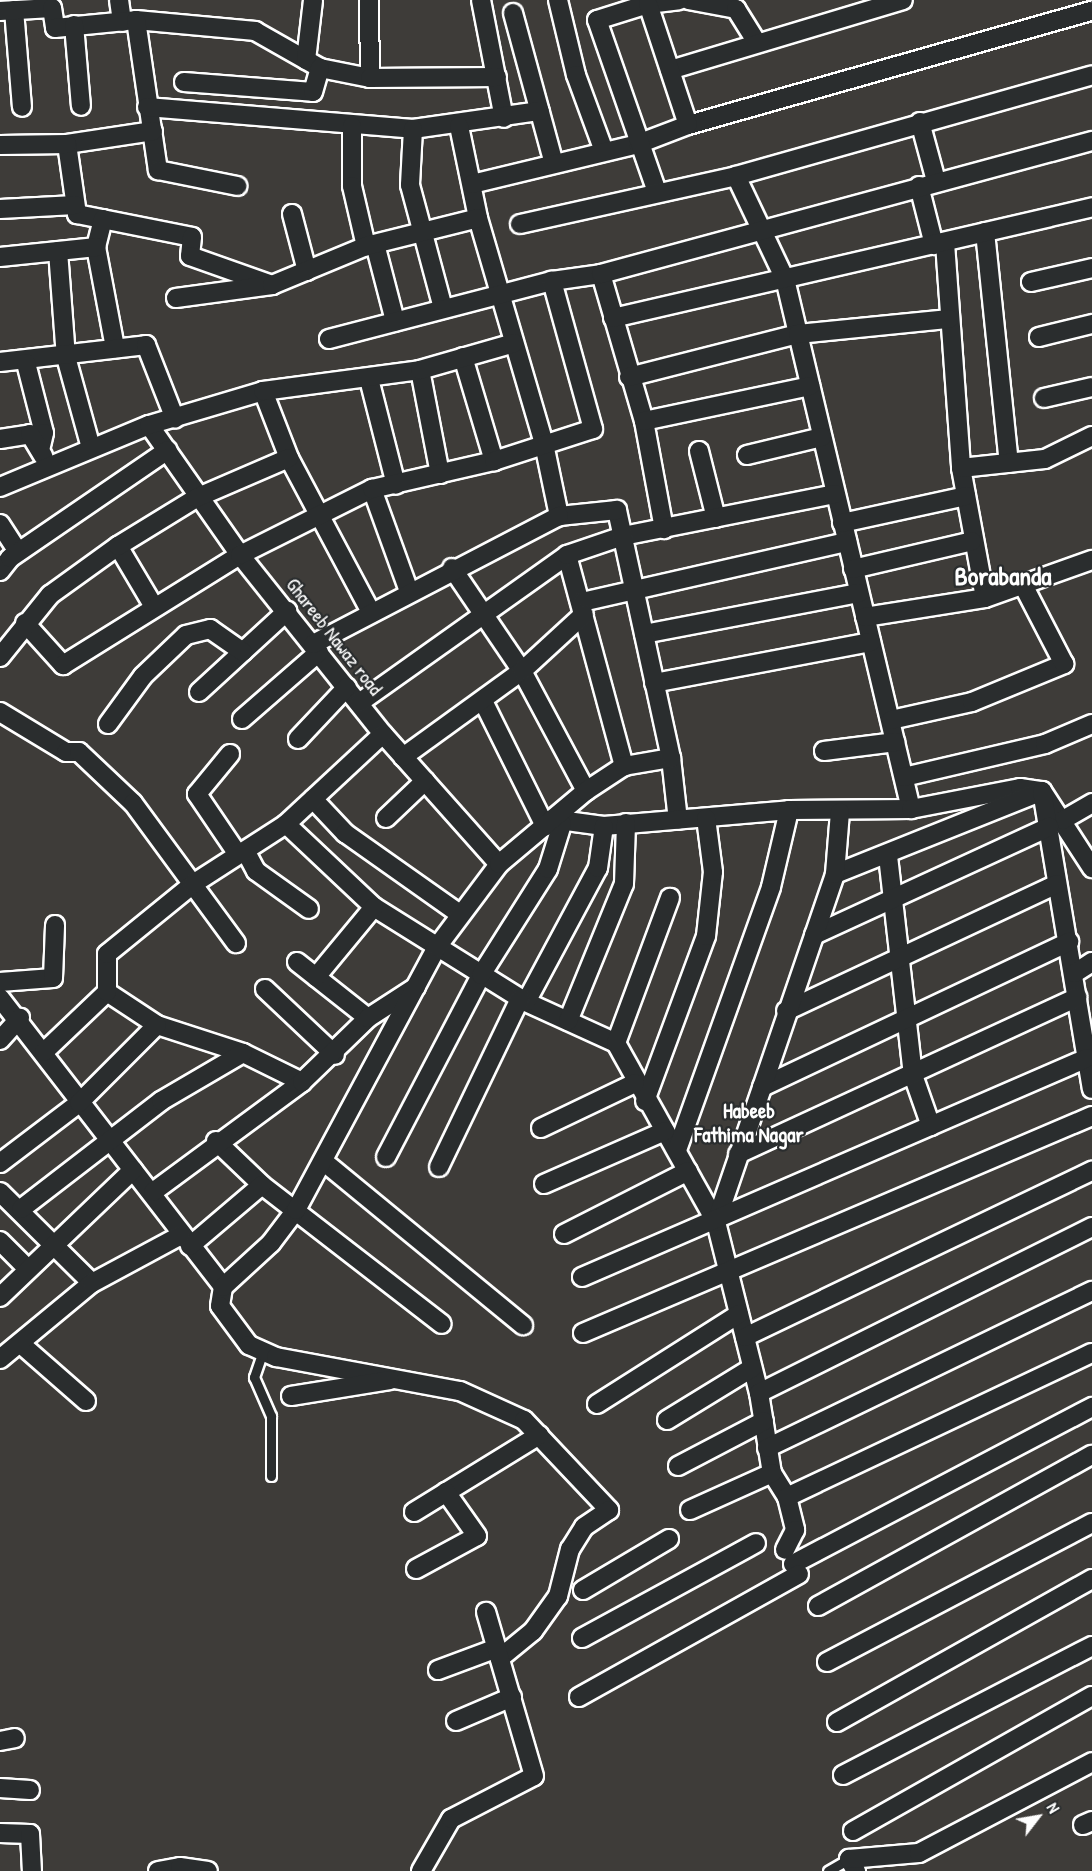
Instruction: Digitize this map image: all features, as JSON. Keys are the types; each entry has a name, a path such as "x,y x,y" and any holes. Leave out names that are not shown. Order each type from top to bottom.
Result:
{"street":[{"path":"119,0 129,21 153,131 158,170 237,186"},
{"path":"184,82 313,92 313,0"},
{"path":"369,0 370,78"},
{"path":"481,0 504,118"},
{"path":"558,0 576,75 604,151"},
{"path":"657,192 638,144 597,20 648,4 679,0"},
{"path":"688,0 709,1 736,9 757,44"},
{"path":"670,70 903,0"},
{"path":"471,184 638,144 688,125 1092,9 1090,0"},
{"path":"648,4 688,125"},
{"path":"22,107 7,10 52,8 55,28 129,21 255,31 313,64 370,78 496,77"},
{"path":"513,13 554,164"},
{"path":"74,25 81,106"},
{"path":"520,224 736,176 1092,75"},
{"path":"147,107 352,126 413,129 459,126 540,111"},
{"path":"920,122 949,319 961,468 972,541 985,598"},
{"path":"352,126 352,186 395,321"},
{"path":"459,126 478,218 498,295 544,444 559,516"},
{"path":"413,129 410,185 443,308"},
{"path":"0,145 67,144 153,131"},
{"path":"329,339 552,281 601,274 928,183 1092,141"},
{"path":"67,144 77,214 192,237 190,256 272,285"},
{"path":"736,176 764,230 785,279 911,809"},
{"path":"0,209 75,205"},
{"path":"612,318 1092,207"},
{"path":"292,214 307,271"},
{"path":"176,298 272,285 370,245 478,218"},
{"path":"102,219 96,247 115,348"},
{"path":"985,232 1009,463"},
{"path":"0,257 96,247"},
{"path":"58,250 66,357 91,448"},
{"path":"1031,282 1092,268"},
{"path":"601,274 629,377 644,421 664,529"},
{"path":"25,623 63,665 153,605 240,555 372,489 494,461 593,429 552,281"},
{"path":"629,377 798,334 949,319"},
{"path":"1040,337 1092,324"},
{"path":"0,487 44,457 91,448 149,425 263,391 369,379 420,370 514,342"},
{"path":"0,362 26,363 146,345 175,419"},
{"path":"463,357 494,461"},
{"path":"26,363 44,433 44,457"},
{"path":"420,370 440,474"},
{"path":"369,379 396,485"},
{"path":"644,421 810,386"},
{"path":"1044,398 1092,387"},
{"path":"263,391 289,458 371,612"},
{"name":"Ghareeb Nawaz road","path":"149,425 168,450 196,498 240,555 383,734 499,864"},
{"path":"0,439 30,434 44,457"},
{"path":"961,468 1045,459 1092,436"},
{"path":"747,455 822,437"},
{"path":"0,571 18,552 168,450"},
{"path":"699,451 716,518"},
{"path":"2,648 50,595 118,546 196,498 289,458"},
{"path":"372,489 409,591"},
{"path":"359,703 567,555 623,536 835,494"},
{"path":"842,523 966,496"},
{"path":"242,719 316,648 371,612 453,568 559,516 617,510 670,758 678,820"},
{"path":"0,524 18,552"},
{"path":"854,569 972,541"},
{"path":"403,757 522,671 583,608 634,588 847,542"},
{"path":"118,546 153,605"},
{"path":"567,555 624,766"},
{"path":"865,617 985,598 1092,560"},
{"path":"453,568 486,611 522,671 585,791"},
{"path":"891,720 972,702 1064,664 1023,585"},
{"path":"644,634 859,593"},
{"path":"200,692 287,611"},
{"path":"108,724 143,676 186,635 210,630 243,652"},
{"path":"654,683 871,642"},
{"path":"297,738 347,687"},
{"path":"386,1157 481,975 548,869 553,823 483,701"},
{"path":"0,712 66,752 79,752 133,803 236,943"},
{"path":"904,777 1045,744 1092,724"},
{"path":"44,1052 107,992 107,954 193,884 286,824 383,734"},
{"path":"824,751 896,742"},
{"path":"230,754 197,794 256,871 309,909"},
{"path":"438,1670 498,1653 533,1631 558,1596 570,1549 585,1527 609,1510 524,1420 460,1391 263,1351 228,1323 220,1306 223,1287 272,1243 296,1210 437,947 499,864 553,823 585,791 624,766 670,758"},
{"path":"386,818 425,782"},
{"path":"553,823 604,825 789,810 840,812 911,809 1020,788 1042,790"},
{"path":"1042,790 1056,824 1092,868"},
{"path":"836,874 888,856 1042,790"},
{"path":"313,799 345,832 460,914"},
{"path":"814,935 1056,824 1092,803"},
{"path":"676,1150 771,887 789,810"},
{"path":"716,1222 786,1011 836,874 840,812"},
{"path":"645,1101 706,936 713,872 706,818"},
{"path":"568,1021 624,884 626,823"},
{"path":"286,824 374,908 523,1000 616,1044 645,1101 665,1131 716,1222 726,1276 740,1314 759,1393 772,1473 787,1497 795,1530 792,1563"},
{"path":"1056,824 1057,884 1075,973 1092,1089"},
{"path":"439,1167 523,1000 598,868 604,825"},
{"path":"888,856 895,899 904,1016 913,1075 931,1126"},
{"path":"786,1011 1057,884"},
{"path":"616,1044 670,898"},
{"path":"316,977 374,908"},
{"path":"0,982 53,978 55,925"},
{"path":"762,1087 904,1016 1069,942"},
{"path":"297,962 368,1018"},
{"path":"1075,973 1092,962"},
{"path":"153,1192 216,1141 302,1082 335,1055 368,1018 418,986"},
{"path":"265,989 335,1055"},
{"path":"107,992 157,1025 243,1053 302,1082"},
{"path":"738,1154 1078,997"},
{"path":"0,998 20,1018 79,1103 153,1192 185,1241 223,1287"},
{"path":"0,1040 20,1018"},
{"path":"0,1163 79,1103 157,1025"},
{"path":"21,1209 112,1143 161,1101 243,1053"},
{"path":"582,1277 716,1222 1087,1058"},
{"path":"541,1128 635,1083"},
{"path":"583,1333 726,1276 1092,1116"},
{"path":"544,1184 665,1131"},
{"path":"216,1141 262,1185 442,1324"},
{"path":"323,1161 523,1325"},
{"path":"0,1297 54,1241 133,1170"},
{"path":"564,1234 688,1171"},
{"path":"745,1337 1092,1171"},
{"path":"0,1359 22,1345 92,1283 185,1241 262,1185"},
{"path":"0,1192 54,1241 92,1283"},
{"path":"759,1393 1091,1231"},
{"path":"0,1241 27,1268"},
{"path":"767,1448 1092,1291"},
{"path":"597,1404 740,1314"},
{"path":"22,1345 86,1401"},
{"path":"787,1497 1092,1353"},
{"path":"667,1420 752,1368"},
{"path":"291,1396 398,1378"},
{"path":"579,1696 792,1563 1092,1407"},
{"path":"678,1466 764,1421"},
{"path":"414,1512 539,1435"},
{"path":"818,1606 1092,1455"},
{"path":"690,1510 772,1473"},
{"path":"416,1569 477,1536 446,1492"},
{"path":"827,1662 1092,1523"},
{"path":"583,1590 669,1539"},
{"path":"582,1638 756,1543"},
{"path":"837,1722 1092,1579"},
{"path":"421,1871 451,1818 534,1776 486,1612"},
{"path":"843,1775 1092,1646"},
{"path":"853,1831 1092,1696"},
{"path":"456,1721 512,1697"},
{"path":"853,1865 919,1853 1092,1762"},
{"path":"0,1788 30,1790"},
{"path":"0,1833 30,1834 32,1871"},
{"path":"158,1871 180,1867 208,1871"}],"lane":[{"path":"263,1351 254,1377 271,1416 272,1476"},
{"path":"828,1871 853,1865"}],"district":[{"name":"Borabanda","path":"1003,576"},
{"name":"Habeeb Fathima Nagar","path":"749,1123"}]}
